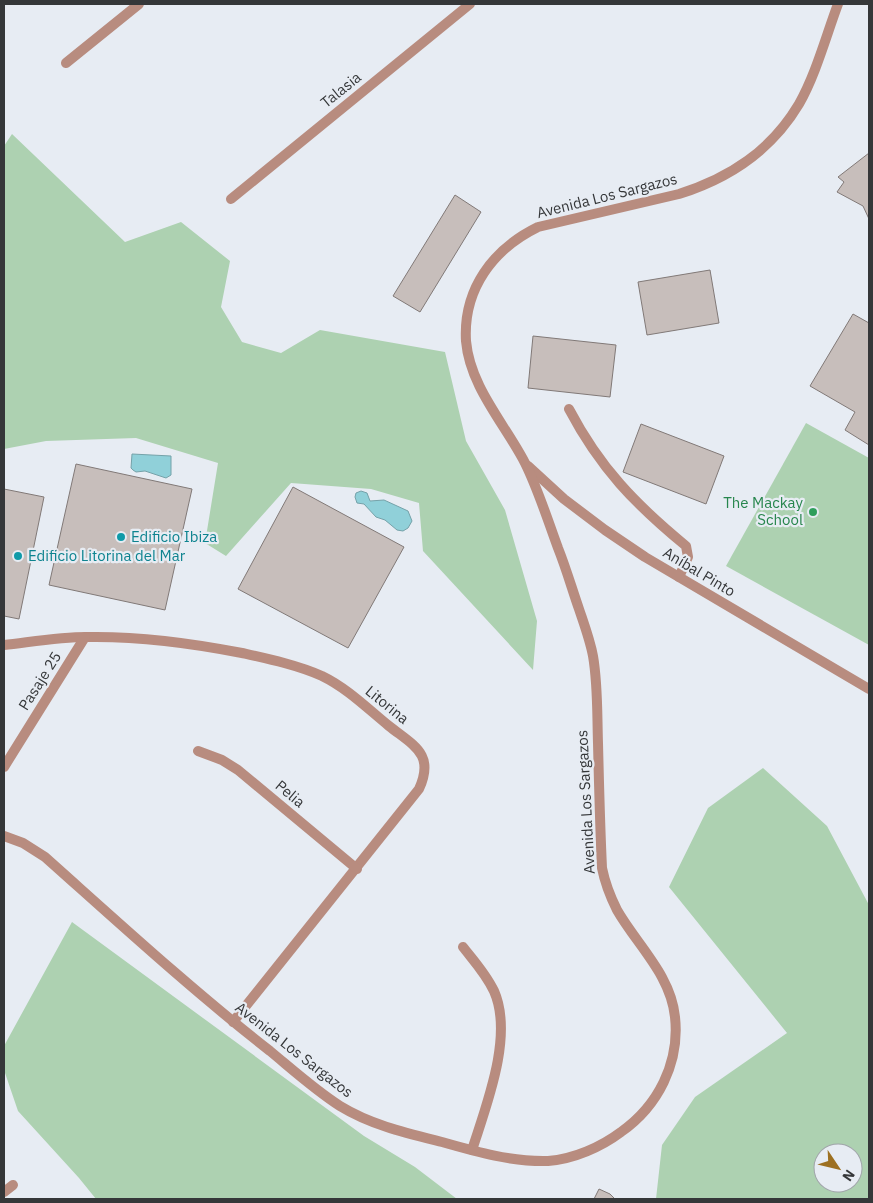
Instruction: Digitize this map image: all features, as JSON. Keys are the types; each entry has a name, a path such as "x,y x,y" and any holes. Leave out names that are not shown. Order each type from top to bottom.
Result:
{"street":[{"path":"66,63 139,4"},
{"name":"Talasia","path":"231,199 470,4"},
{"name":"Avenida Los Sargazos","path":"4,836 23,843 45,857 233,1022 339,1105 367,1121 394,1130 514,1160 551,1161 591,1150 632,1125 648,1108 669,1073 676,1040 672,999 661,975 618,911 607,888 602,868 597,708 593,655 559,551 525,464 482,392 474,375 466,341 470,306 475,288 494,258 507,245 522,235 538,227 679,194 701,187 722,178 747,162 774,138 799,104 838,4"},
{"path":"569,409 592,450 611,475 650,516 686,546 688,557 679,577"},
{"name":"Aníbal Pinto","path":"525,464 564,499 645,557 869,689"},
{"name":"Litorina","path":"4,645 85,637 132,637 195,644 301,668 324,677 346,691 420,751 426,768 419,789 233,1022"},
{"name":"Pasaje 25","path":"4,767 85,637"},
{"name":"Pelia","path":"198,751 222,760 238,770 357,868"},
{"path":"463,947 481,969 494,992 501,1020 500,1048 489,1097 472,1150"},
{"path":"4,1192 13,1185"}],"green space":[{"path":"12,134 125,242 181,222 230,261 221,307 242,342 281,353 320,330 445,352 466,441 505,510 537,621 533,670 423,551 419,503 371,489 291,483 226,556 205,543 218,463 136,438 46,441 4,449 4,146"},
{"name":"The Mackay School","path":"806,423 869,458 869,645 726,566"},
{"path":"763,768 827,826 869,905 869,1199 656,1199 662,1145 695,1097 787,1033 669,887 708,808"},
{"path":"72,922 364,1136 415,1167 457,1199 96,1199 18,1111 4,1070 4,1046"}],"water":[{"path":"132,454 171,456 171,475 166,478 145,471 136,472 131,468"},
{"path":"361,491 367,493 370,501 384,500 408,511 412,521 408,528 403,531 397,530 385,520 376,517 364,504 357,503 356,493"}],"building":[{"path":"869,153 869,219 863,206 837,192 844,182 838,177"},
{"path":"455,195 481,212 420,312 393,296"},
{"path":"710,270 719,323 647,335 638,282"},
{"path":"853,314 869,323 869,445 845,430 855,412 810,386"},
{"path":"533,336 616,345 610,397 528,388"},
{"path":"641,424 724,456 706,504 623,472"},
{"name":"Edificio Ibiza","path":"76,464 192,489 165,610 49,585"},
{"path":"293,487 404,547 348,648 238,589"},
{"name":"Edificio Litorina del Mar","path":"4,489 44,497 19,619 4,616"},
{"path":"599,1189 610,1194 615,1199 594,1199"}],"place":[{"name":"The Mackay School","path":"813,512"},
{"name":"Edificio Ibiza","path":"121,537"},
{"name":"Edificio Litorina del Mar","path":"18,556"}]}
